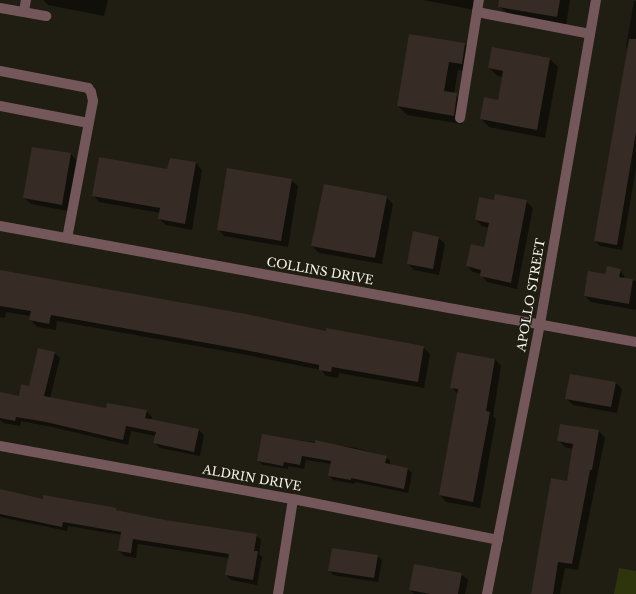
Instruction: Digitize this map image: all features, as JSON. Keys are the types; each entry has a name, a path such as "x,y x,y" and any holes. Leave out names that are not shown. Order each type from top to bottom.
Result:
{"street":[{"path":"24,11 26,0"},
{"path":"460,118 479,0"},
{"name":"APOLLO STREET","path":"487,594 540,324 596,0"},
{"path":"0,8 46,16"},
{"path":"477,12 590,34"},
{"path":"0,71 88,88 93,100 67,238"},
{"path":"0,106 88,123"},
{"name":"COLLINS DRIVE","path":"0,226 636,342"},
{"name":"ALDRIN DRIVE","path":"0,446 293,499 498,540"},
{"path":"278,594 293,499"}],"green space":[{"path":"619,568 636,571 636,594 614,594"}],"building":[{"path":"499,0 560,0 557,17 498,7"},
{"path":"409,34 465,43 462,64 449,62 444,91 457,93 454,116 397,106"},
{"path":"629,39 636,39 636,132 617,245 594,241"},
{"path":"492,47 550,58 537,130 480,119 484,97 498,100 503,71 488,68"},
{"path":"32,147 71,153 62,205 23,198"},
{"path":"99,157 167,169 170,158 196,162 185,224 158,219 160,208 92,196"},
{"path":"227,168 292,179 281,241 217,230"},
{"path":"324,184 387,196 375,258 311,246"},
{"path":"495,194 527,200 511,283 480,276 481,270 466,266 471,244 484,247 489,223 475,220 479,197 494,200"},
{"path":"413,231 439,237 433,269 407,264"},
{"path":"607,266 621,269 619,277 633,279 629,304 584,296 588,271 605,274"},
{"path":"0,270 246,314 326,331 326,328 424,346 418,382 332,367 331,372 319,370 319,365 240,349 51,315 49,324 29,320 31,311 0,306"},
{"path":"38,348 55,352 44,396 106,408 107,403 147,410 145,418 199,429 194,452 153,443 156,432 126,426 123,440 46,422 16,417 15,421 0,418 0,392 19,396 21,384 29,386"},
{"path":"457,352 495,359 486,411 490,412 473,502 439,495 458,389 450,388"},
{"path":"570,374 616,382 611,407 565,399"},
{"path":"560,424 599,430 572,564 558,562 553,594 531,594 551,478 567,481 573,444 557,441"},
{"path":"262,434 315,443 315,440 387,456 385,463 408,468 404,489 351,478 351,480 328,476 331,461 302,456 300,465 284,462 283,466 257,461"},
{"path":"0,489 43,499 43,495 117,508 116,510 165,520 257,534 254,551 258,551 253,580 225,575 229,554 133,539 131,553 118,551 121,532 63,522 62,527 0,514"},
{"path":"332,548 378,555 374,578 328,571"},
{"path":"414,564 462,573 458,594 430,594 409,590"}]}
